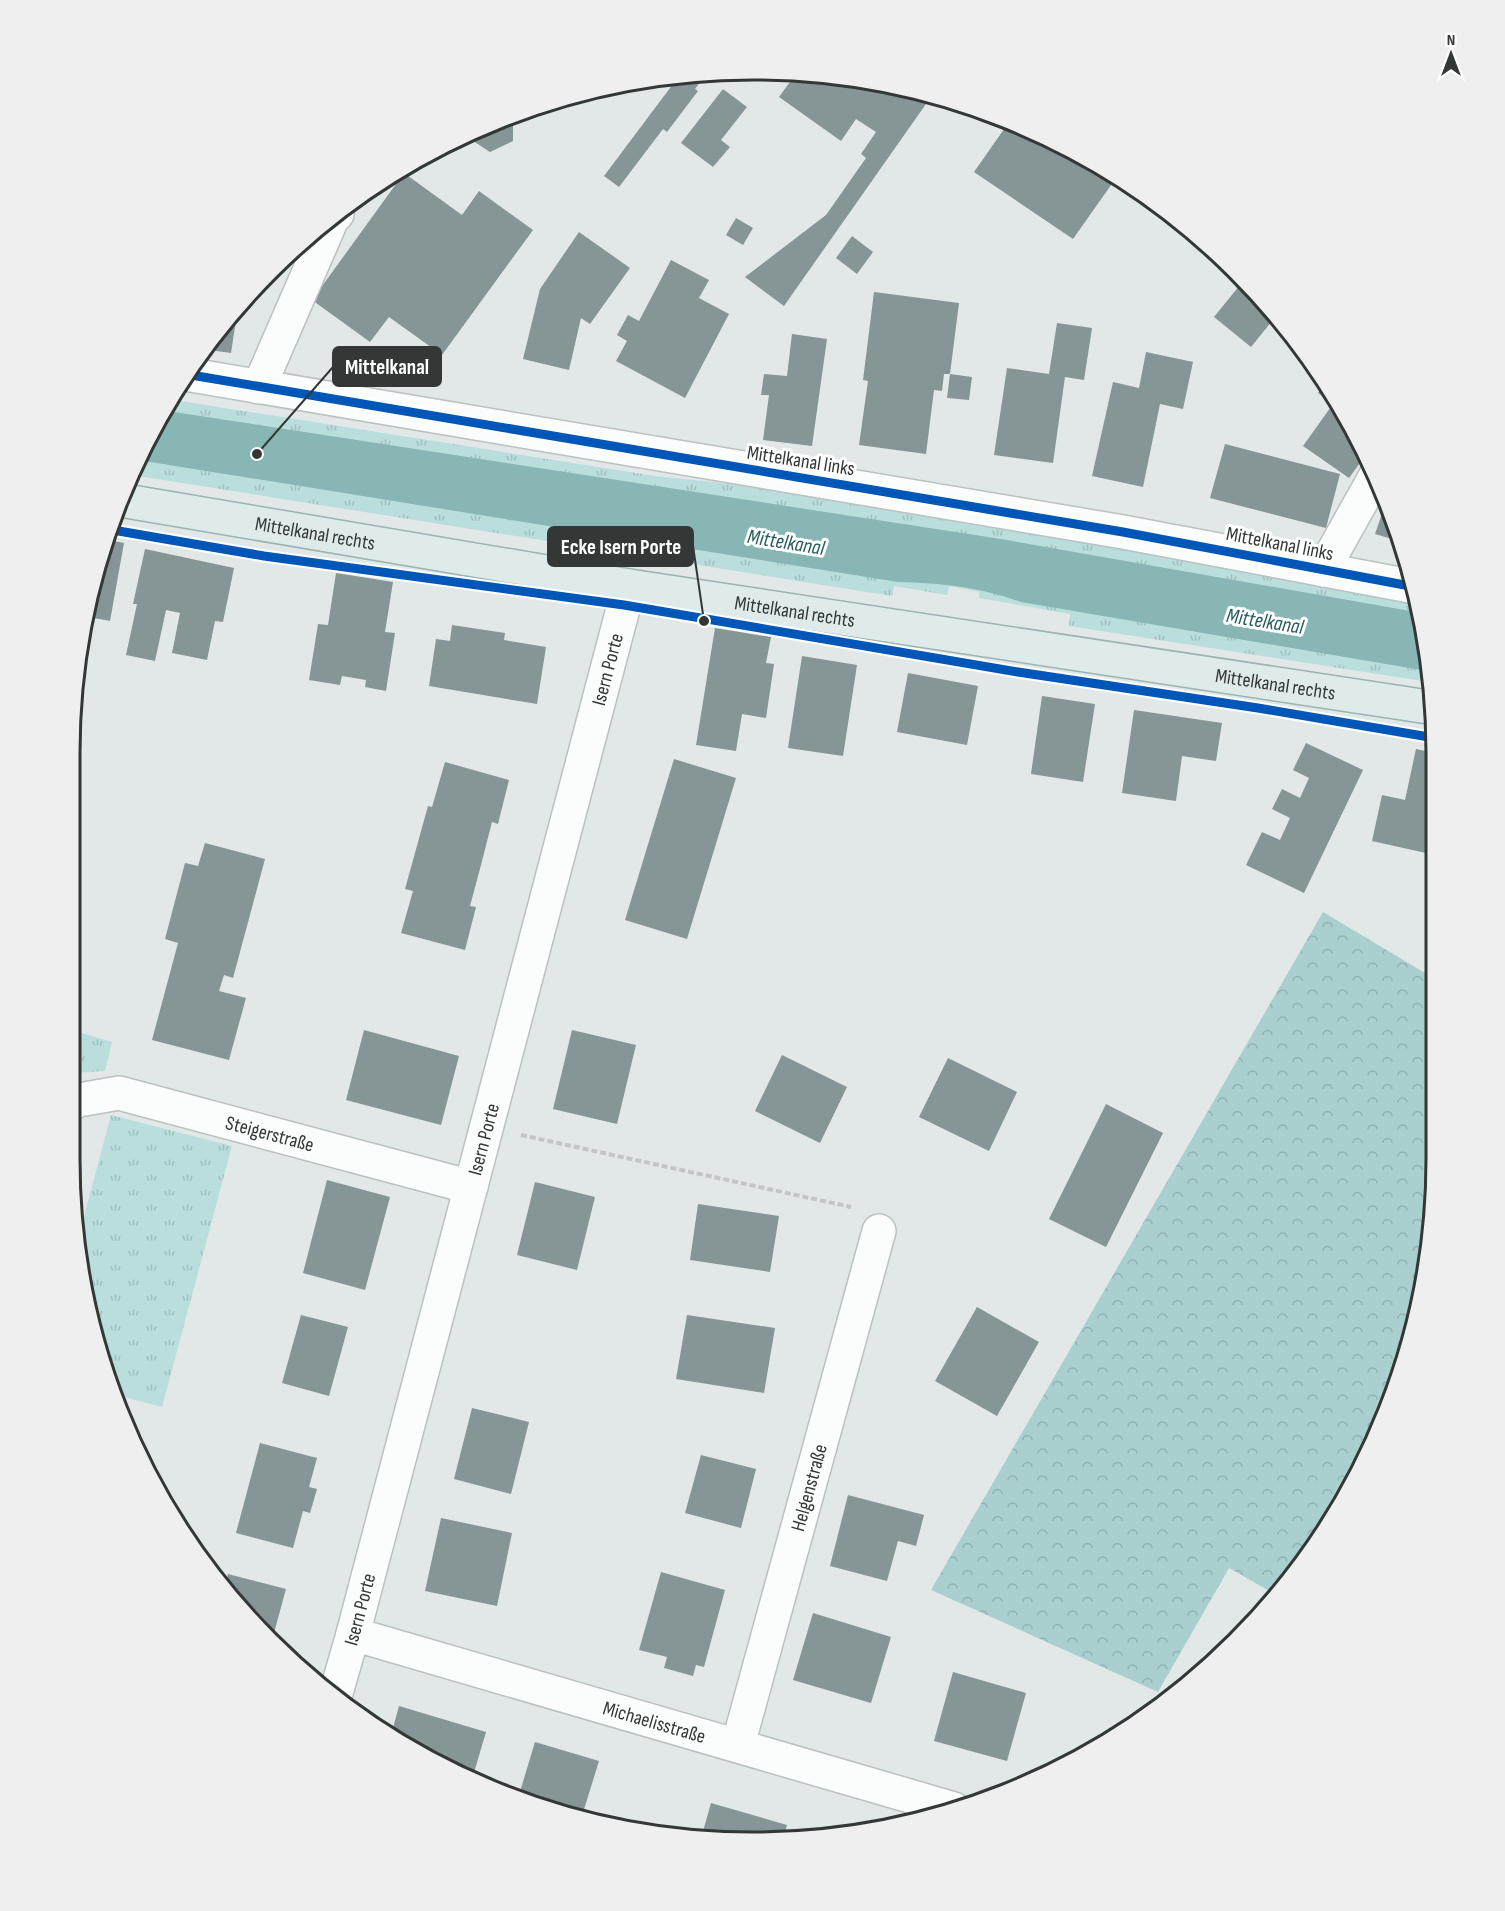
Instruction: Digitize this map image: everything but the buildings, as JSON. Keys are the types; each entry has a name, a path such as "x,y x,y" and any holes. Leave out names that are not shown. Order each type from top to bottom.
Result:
{"main road":[{"name":"Mittelkanal rechts","path":"128,501 629,586 1424,706"}],"street":[{"path":"259,387 326,233"},
{"name":"Mittelkanal links","path":"195,376 1123,532 1405,585"},
{"path":"1323,570 1370,486"},
{"name":"Isern Porte","path":"338,1688 354,1634 488,1128 629,586"},
{"name":"Steigerstraße","path":"80,1100 119,1092 471,1187"},
{"name":"Helgenstraße","path":"738,1745 879,1231"},
{"name":"Michaelisstraße","path":"354,1634 940,1805"}],"path":[{"path":"488,1128 861,1209 879,1231"}],"green space":[{"path":"179,401 655,476 724,483 1117,541 1408,598 1421,681 1069,626 1070,614 979,598 979,592 949,586 947,595 894,586 892,596 139,476"},
{"path":"1323,912 1426,974 1424,1203 1413,1290 1403,1333 1390,1375 1356,1456 1312,1532 1286,1568 1268,1590 1229,1568 1158,1692 931,1590"},
{"path":"80,1032 112,1042 105,1071 80,1073"},
{"path":"111,1115 232,1146 162,1407 123,1397 102,1333 92,1290 83,1221"}],"water":[{"path":"173,412 1001,539 1411,611 1420,670 1021,602 960,587 898,582 146,461"}],"cycle path":[{"path":"195,376 1123,532 1405,585"},
{"path":"117,531 264,556 624,605 1018,672 1258,708 1425,736"}],"place":[{"name":"Mittelkanal","path":"257,454"},
{"name":"Ecke Isern Porte","path":"704,621"}]}
